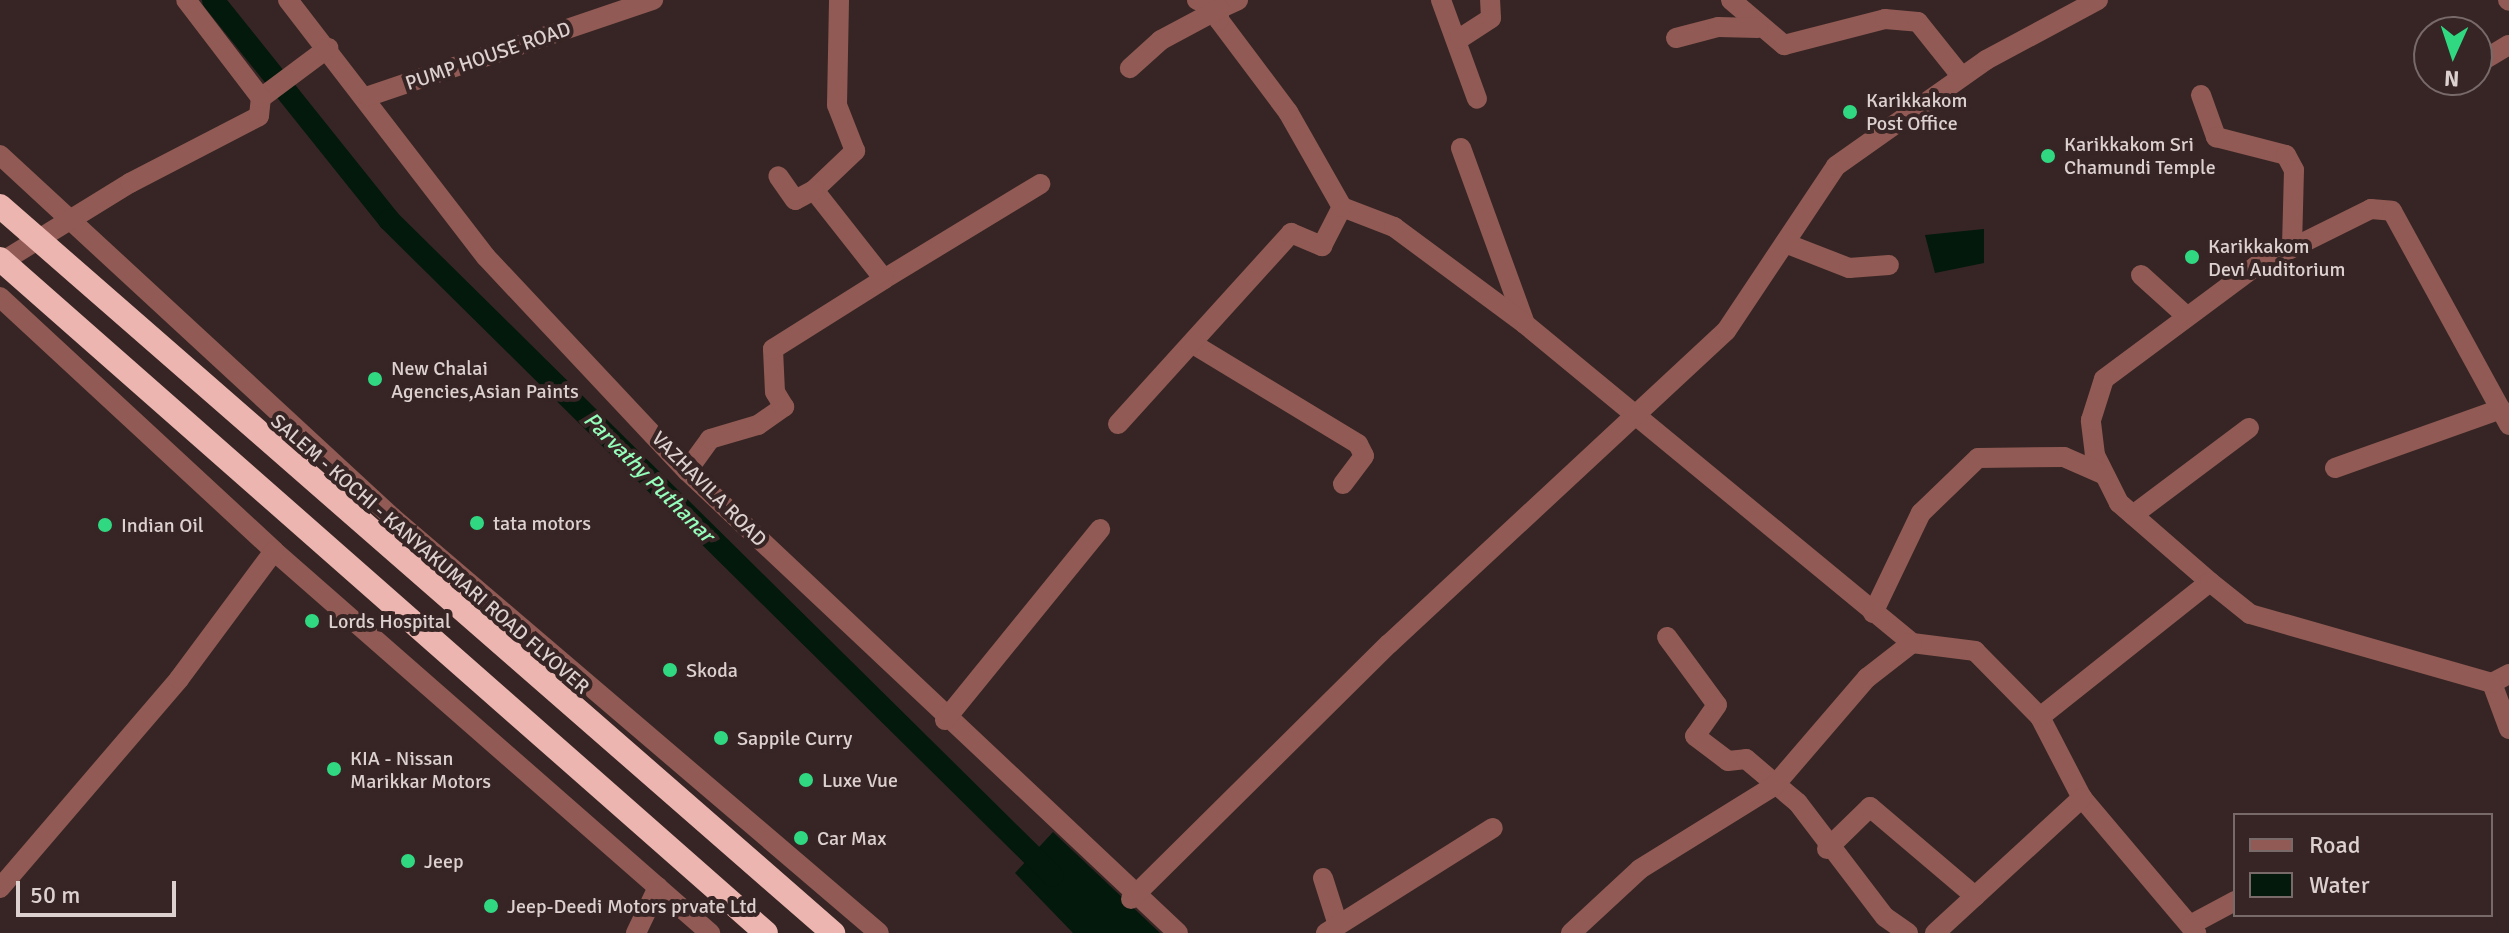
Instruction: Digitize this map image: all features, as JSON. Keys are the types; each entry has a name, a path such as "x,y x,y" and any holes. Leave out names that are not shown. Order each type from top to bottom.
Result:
{"highway":[{"name":"SALEM - KOCHI - KANYAKUMARI ROAD FLYOVER","path":"0,206 34,240 833,933"},
{"path":"1,261 766,933"}],"street":[{"path":"186,0 260,107"},
{"name":"VAZHAVILA ROAD","path":"288,0 369,96 486,257 687,471 945,720 1178,933"},
{"name":"PUMP HOUSE ROAD","path":"369,96 653,0"},
{"path":"778,176 795,200 814,190 855,151 837,105 839,0"},
{"path":"1197,0 1228,4"},
{"path":"1441,0 1459,39 1477,99"},
{"path":"1459,39 1491,18 1490,0"},
{"path":"1731,0 1758,28 1784,45 1902,17 1932,35 1962,77"},
{"path":"1134,895 1638,411 1726,331 1836,166 1962,77 2098,0"},
{"path":"1130,68 1161,40 1228,4"},
{"path":"1228,4 1219,20 1288,112 1342,207 1394,227 1525,324 1638,411 1658,436 1912,643 1975,651 2040,717 2082,798 2193,929 2233,902"},
{"path":"1676,38 1718,27 1758,28"},
{"path":"1,261 260,107 328,48"},
{"path":"2201,95 2216,137 2286,155 2294,170 2292,248"},
{"path":"1461,148 1525,324"},
{"path":"0,155 392,517 879,933"},
{"path":"687,471 710,439 758,425 784,407 773,349 1040,184"},
{"path":"814,190 884,279"},
{"path":"1118,424 1291,233 1322,246 1342,207"},
{"path":"2335,468 2505,417 2392,211 2371,209 2292,248 2184,314 2104,379 2091,420 2103,474 2133,515 2250,614 2500,678 2509,729"},
{"path":"1785,243 1849,268 1889,265"},
{"path":"2141,275 2184,314"},
{"path":"0,297 274,551 710,933"},
{"path":"1193,344 1358,444 1364,456 1343,484"},
{"path":"2133,515 2249,428"},
{"path":"1873,613 1921,513 1978,458 2064,457 2103,474"},
{"path":"945,720 1100,529"},
{"path":"0,888 179,679 274,551"},
{"path":"2040,717 2210,582"},
{"path":"1667,637 1717,705 1695,736 1728,761 1746,759 1774,786 1798,803 1827,849 1885,917 1908,933"},
{"path":"1571,933 1640,869 1774,786 1867,678 1912,643"},
{"path":"1935,933 2082,798"},
{"path":"1827,849 1870,807 1975,896"},
{"path":"1323,878 1332,929 1493,828"},
{"path":"636,933 658,887"}],"water":[{"path":"1984,229 1984,263 1935,273 1925,235"},
{"path":"1053,832 1160,933 1073,933 1015,873"}],"waterway":[{"name":"Parvathy Puthanar","path":"213,0 389,220 1053,876"}],"place":[{"name":"Karikkakom Post Office","path":"1850,112"},
{"name":"Karikkakom Sri Chamundi Temple","path":"2048,156"},
{"name":"Karikkakom Devi Auditorium","path":"2192,257"},
{"name":"New Chalai Agencies,Asian Paints","path":"375,379"},
{"name":"tata motors","path":"477,523"},
{"name":"Indian Oil","path":"105,525"},
{"name":"Lords Hospital","path":"312,621"},
{"name":"Skoda","path":"670,670"},
{"name":"Sappile Curry","path":"721,738"},
{"name":"KIA - Nissan Marikkar Motors","path":"334,769"},
{"name":"Luxe Vue","path":"806,780"},
{"name":"Car Max","path":"801,838"},
{"name":"Jeep","path":"408,861"},
{"name":"Jeep-Deedi Motors prvate Ltd","path":"491,906"}]}
